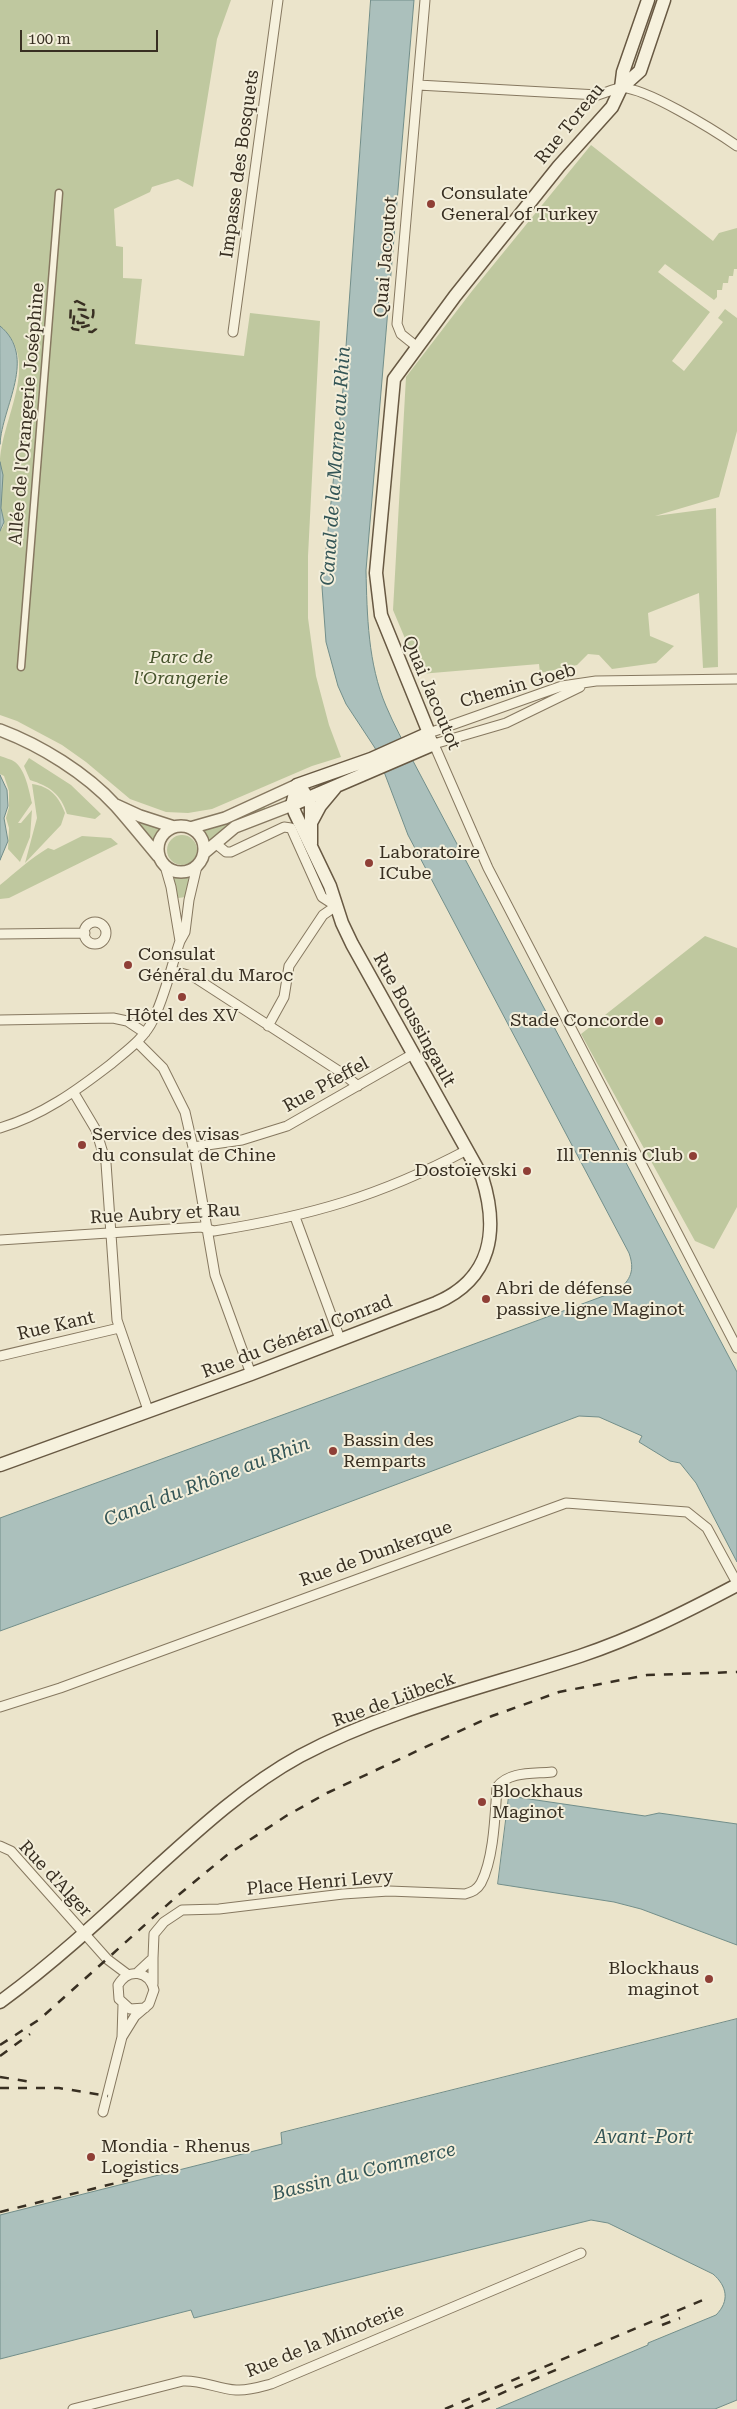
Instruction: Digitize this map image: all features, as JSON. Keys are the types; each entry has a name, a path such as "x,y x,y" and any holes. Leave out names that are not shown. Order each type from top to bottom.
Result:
{"main road":[{"path":"622,88 622,72 648,0"},
{"path":"622,88 640,70 664,0"},
{"path":"640,23 655,27"},
{"name":"Rue Toreau","path":"416,346 559,166 612,106 622,88"},
{"name":"Quai Jacoutot","path":"416,346 396,374 392,389 376,573 378,595 385,628 431,738"},
{"path":"292,805 335,788 373,764 431,738"},
{"path":"297,784 373,764"},
{"path":"297,784 309,798"},
{"path":"292,805 297,784"},
{"name":"Rue Boussingault","path":"311,824 320,806 335,788"},
{"name":"Rue Boussingault","path":"309,798 311,844"},
{"name":"Rue Boussingault","path":"292,805 304,835 311,844 352,944 467,1150"},
{"name":"Rue du Général Conrad","path":"0,1465 250,1374 448,1298 463,1288 476,1274 487,1250 490,1218 484,1182 467,1150"},
{"name":"Rue de Lübeck","path":"0,2002 84,1934 210,1819 272,1773 298,1757 371,1723 632,1637 737,1584"}],"street":[{"name":"Impasse des Bosquets","path":"233,332 278,0"},
{"name":"Quai Jacoutot","path":"416,346 401,334 397,324 425,0"},
{"path":"418,85 598,95 622,88 644,94 679,111 737,146"},
{"name":"Allée de l'Orangerie Joséphine","path":"21,667 59,193"},
{"name":"Chemin Goeb","path":"431,738 562,686 589,682 737,679"},
{"name":"Chemin Goeb","path":"431,738 506,724 589,682"},
{"path":"0,730 38,747 73,769 115,804 165,866 173,895 180,941"},
{"name":"Quai Jacoutot","path":"431,738 488,868 737,1348"},
{"path":"115,804 140,816 174,827 190,828 225,818 297,784"},
{"path":"0,1128 41,1113 74,1093 137,1042 153,1021 180,941 185,932 189,900 197,866 204,853 235,827 292,805"},
{"name":"Rue Boussingault","path":"215,843 226,852 231,852 284,826 291,828 322,897 336,906"},
{"path":"158,856 158,842 165,831 174,827"},
{"path":"190,828 198,834 203,843 204,853"},
{"path":"165,866 174,872 185,872 197,866"},
{"path":"268,1026 284,997 290,966 323,915 336,906"},
{"path":"0,934 85,933"},
{"path":"170,970 194,977 358,1086"},
{"path":"0,1020 113,1018 127,1021 144,1033"},
{"path":"137,1042 163,1068 185,1112 215,1275 250,1374"},
{"name":"Rue Pfeffel","path":"193,1148 242,1140 287,1126 413,1054"},
{"path":"74,1093 96,1130 106,1162 119,1328 148,1410"},
{"name":"Rue Aubry et Rau","path":"0,1240 201,1227 214,1230 295,1217 377,1192 415,1177 467,1150"},
{"path":"295,1217 340,1339"},
{"name":"Rue Kant","path":"0,1356 119,1328"},
{"name":"Rue de Dunkerque","path":"0,1707 60,1688 566,1503 687,1512 707,1528 737,1584"},
{"name":"Place Henri Levy","path":"153,1984 154,1934 164,1922 182,1910 219,1909 343,1894 389,1891 465,1894 474,1891 480,1884 487,1866 498,1787 502,1780 512,1776 552,1772"},
{"name":"Rue d'Alger","path":"0,1846 11,1851 107,1959"},
{"path":"118,1985 127,1974 138,1972 153,1958"},
{"path":"107,1959 127,1974"},
{"path":"107,1959 118,1985 119,1999 123,2005 130,2009 145,2008"},
{"path":"122,2037 135,2016 153,1998 153,1984 147,1976 138,1972"},
{"path":"103,2112 122,2037 123,2005"},
{"name":"Rue de la Minoterie","path":"73,2409 183,2381 193,2380 237,2390 250,2390 271,2384 580,2253"}],"green space":[{"name":"Parc de l'Orangerie","path":"0,0 231,0 217,39 193,187 178,179 152,187 150,192 114,209 116,246 123,247 123,278 142,279 135,344 244,356 250,313 320,321 308,556 308,618 316,676 329,725 341,757 312,766 212,809 188,813 166,812 130,799 86,762 62,745 17,721 0,715 0,531 4,524 1,508 0,464 2,447 19,374 18,357 12,340 0,326"},
{"path":"591,145 713,241 719,233 737,228 737,269 734,269 733,276 729,276 728,283 723,283 722,290 717,290 717,297 714,300 665,264 658,272 710,312 672,361 684,371 723,322 718,318 725,309 737,318 737,431 719,497 655,516 716,508 718,667 703,668 699,593 648,613 650,636 674,646 656,663 612,669 599,655 588,654 577,665 540,673 539,664 420,674 393,610 406,377 472,291"},
{"path":"0,756 13,761 19,766 26,781 32,803 18,823 21,823 32,810 30,837 20,862 8,849 9,828 6,818 9,807 9,791 4,776 0,774"},
{"path":"29,758 71,785 101,814 95,819 67,814 58,796 43,785 30,780 24,766"},
{"path":"32,784 44,787 53,793 65,813 61,825 25,863 37,818"},
{"path":"264,805 266,810 209,843 203,830"},
{"path":"143,822 162,829 155,842 139,827"},
{"path":"182,835 193,839 197,850 193,861 182,865 171,861 167,850 171,839"},
{"path":"82,836 111,838 118,844 9,898 0,899 0,885 29,861 48,848 54,850"},
{"path":"171,876 190,877 186,897 178,898"},
{"path":"705,936 737,948 737,1207 714,1249 695,1241 581,1034"}],"water":[{"path":"371,0 414,0 366,570 368,622 375,673 386,706 413,761 737,1372 737,1562 696,1483 680,1463 670,1461 639,1442 642,1436 599,1417 579,1416 0,1631 0,1518 617,1291 629,1279 632,1270 629,1253 408,835 375,748 346,704 338,686 326,642 322,587 343,389"},
{"path":"0,326 11,338 16,352 17,367 0,444"},
{"path":"0,462 3,475 1,508 4,522 0,531"},
{"path":"0,775 7,790 8,806 4,818 8,841 0,860"},
{"path":"509,1796 645,1816 659,1813 737,1824 737,1945 641,1909 614,1902 498,1884"},
{"name":"Avant-Port","path":"737,2019 737,2400 715,2409 496,2409 716,2315 720,2310 725,2294 718,2279 713,2274 608,2223 591,2220 194,2318 191,2310 0,2359 0,2215 282,2144 281,2133"}],"railway":[{"path":"77,301 93,309 93,316 88,321 78,323 76,317 81,315 88,318 90,313 87,310 75,309 73,325 83,327 93,324 96,329 92,332 73,329 70,325 71,304 77,301"},
{"path":"0,2045 40,2019 176,1897 227,1855 286,1816 327,1793 492,1716 559,1692 647,1675 737,1672"},
{"path":"0,2056 30,2034"},
{"path":"0,2077 32,2082"},
{"path":"0,2088 59,2088 108,2096"},
{"path":"0,2212 128,2180"},
{"path":"445,2409 710,2297"},
{"path":"662,2325 680,2318"},
{"path":"465,2409 558,2369"}],"place":[{"name":"Consulate General of Turkey","path":"431,204"},
{"name":"Laboratoire ICube","path":"369,863"},
{"name":"Consulat Général du Maroc","path":"128,965"},
{"name":"Hôtel des XV","path":"182,997"},
{"name":"Stade Concorde","path":"659,1021"},
{"name":"Service des visas du consulat de Chine","path":"82,1145"},
{"name":"Ill Tennis Club","path":"693,1156"},
{"name":"Dostoïevski","path":"527,1171"},
{"name":"Abri de défense passive ligne Maginot","path":"486,1299"},
{"name":"Bassin des Remparts","path":"333,1451"},
{"name":"Blockhaus Maginot","path":"482,1802"},
{"name":"Blockhaus maginot","path":"709,1979"},
{"name":"Mondia - Rhenus Logistics","path":"91,2157"}],"water label":[{"name":"Canal de la Marne au Rhin","path":"336,466"},
{"name":"Canal du Rhône au Rhin","path":"207,1482"},
{"name":"Bassin du Commerce","path":"364,2172"}]}
